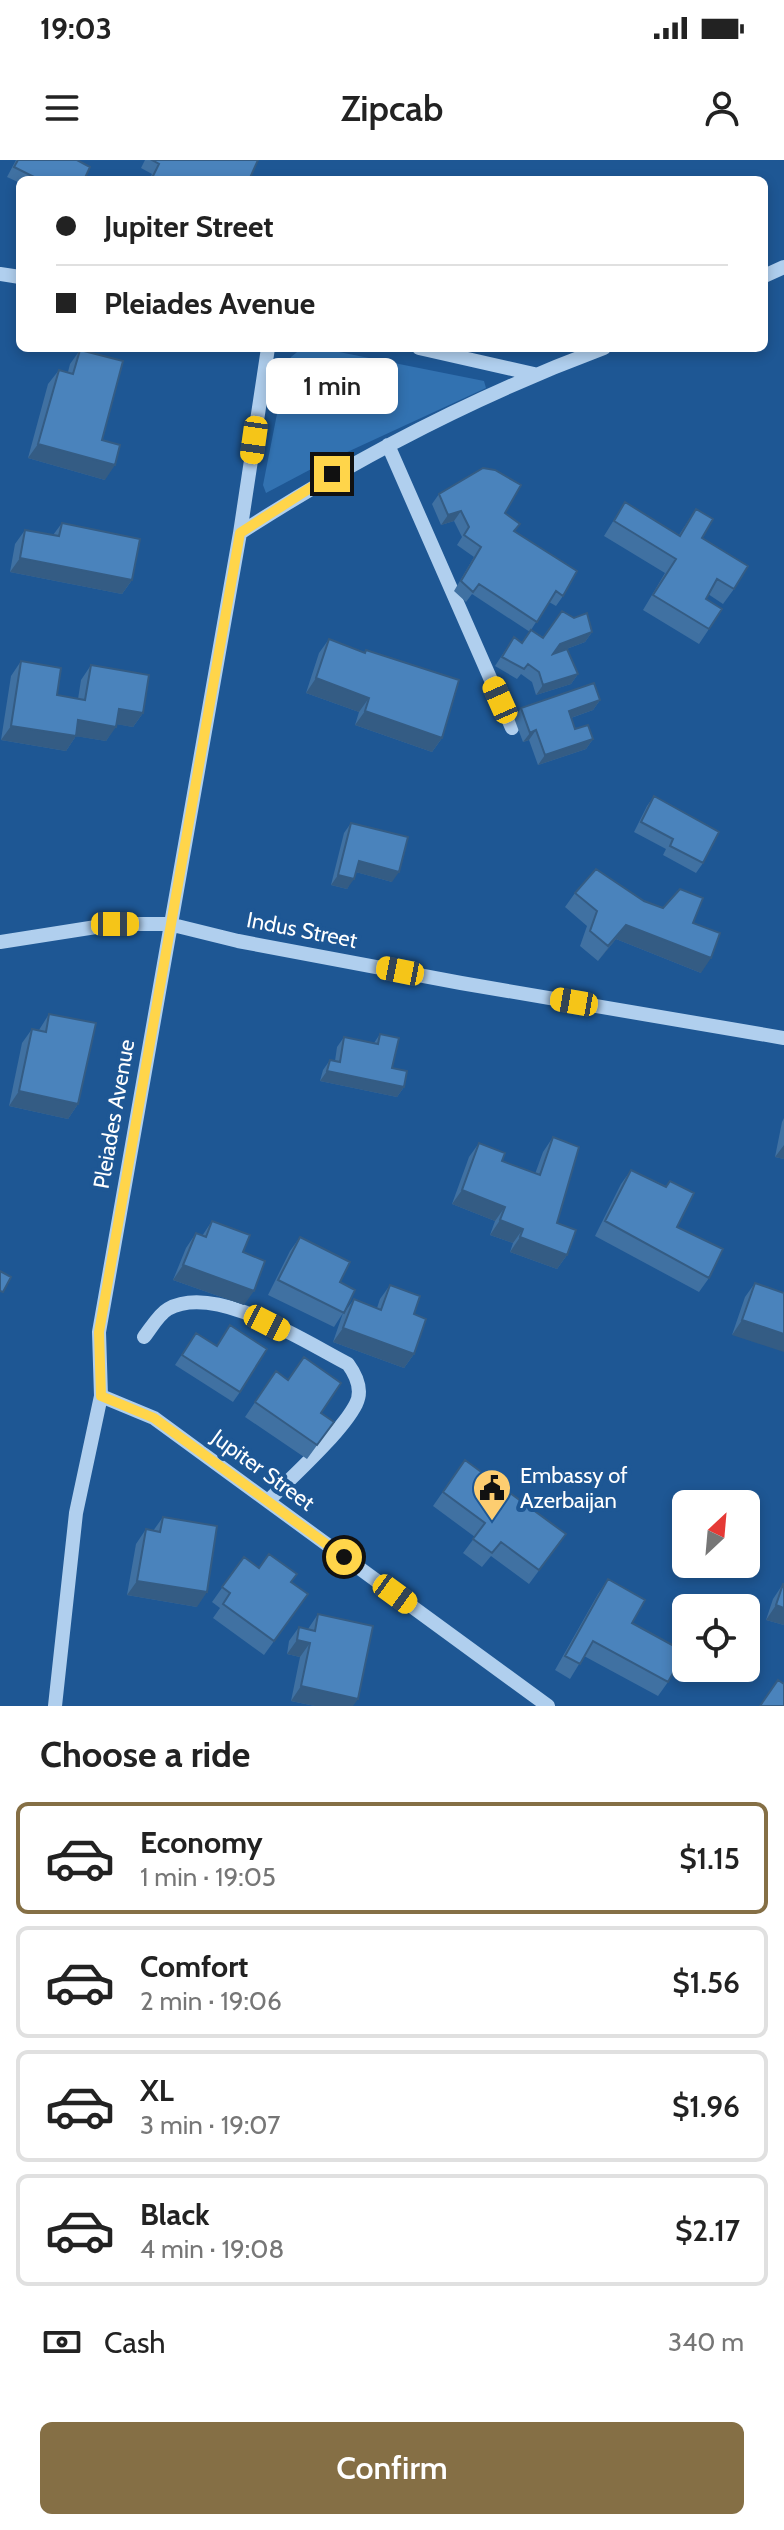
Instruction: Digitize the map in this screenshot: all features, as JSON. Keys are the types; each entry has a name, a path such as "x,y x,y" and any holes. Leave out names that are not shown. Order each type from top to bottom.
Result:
{"street":[{"name":"Pleiades Avenue","path":"55,1706 76,1513 101,1396 99,1332 240,533 267,352"},
{"path":"437,352 534,374"},
{"path":"240,533 332,474 388,445 534,374 593,352"},
{"path":"388,445 512,728"},
{"name":"Indus Street","path":"0,942 115,924 169,924 238,941 445,980 784,1038"},
{"path":"144,1337 166,1310 184,1303 208,1303 240,1310 348,1364 357,1376 356,1404 307,1463 268,1501"},
{"name":"Jupiter Street","path":"101,1396 154,1418 548,1706"}],"shaded area":[{"path":"297,352 339,352 484,381 486,388 266,493 263,485 286,368"}],"building":[{"path":"18,160 77,160 90,167 86,176 32,176 14,167"},
{"path":"152,160 258,160 251,176 153,176 159,164"},
{"path":"79,352 123,361 102,440 120,445 115,465 38,444 59,370 73,374"},
{"path":"483,468 495,470 521,485 505,513 520,524 514,531 577,571 563,596 556,591 537,622 479,584 473,592 461,581 481,547 464,535 469,527 461,511 448,515 439,494"},
{"path":"625,502 680,536 696,509 713,519 702,538 748,566 734,589 717,579 706,599 722,609 709,629 653,595 676,559 614,521"},
{"path":"62,523 140,539 132,580 20,558 25,530 59,536"},
{"path":"562,611 574,618 587,613 592,632 560,644 553,654 567,649 578,674 543,685 539,672 528,664 524,669 502,657 514,637 522,643 531,630 543,638"},
{"path":"329,639 365,653 366,650 459,680 442,738 365,711 369,698 316,678"},
{"path":"21,661 61,668 57,695 85,700 91,665 149,675 143,713 119,709 116,727 78,720 76,736 11,726"},
{"path":"594,683 600,700 569,711 575,729 588,725 593,739 545,755 536,730 530,733 521,708"},
{"path":"654,796 719,832 703,863 670,846 673,839 641,822"},
{"path":"351,823 408,837 399,872 359,861 354,879 338,875"},
{"path":"596,869 644,901 663,908 680,889 703,898 693,923 720,933 711,958 626,925 608,946 590,931 597,911 575,893"},
{"path":"49,1014 96,1023 78,1104 19,1091 32,1029 46,1032"},
{"path":"380,1034 399,1038 392,1068 407,1071 404,1087 327,1071 330,1060 340,1062 344,1037 378,1044"},
{"path":"553,1137 579,1147 557,1223 576,1230 567,1255 520,1237 523,1229 500,1220 505,1207 462,1190 479,1143 505,1153 502,1161 540,1175"},
{"path":"631,1170 666,1187 670,1181 694,1193 677,1227 723,1249 709,1278 605,1221"},
{"path":"212,1221 250,1235 243,1252 265,1261 254,1291 183,1265 196,1233 206,1237"},
{"path":"300,1237 350,1262 340,1282 355,1290 344,1313 278,1280"},
{"path":"0,1271 11,1277 3,1292 0,1291"},
{"path":"755,1283 784,1293 784,1334 742,1320"},
{"path":"390,1285 420,1296 414,1314 426,1319 414,1354 343,1328 354,1299 381,1310"},
{"path":"230,1325 267,1349 240,1392 182,1355 196,1333 217,1346"},
{"path":"304,1357 341,1383 321,1413 334,1422 317,1445 255,1402 276,1371 288,1380"},
{"path":"465,1460 566,1534 539,1570 501,1542 492,1553 473,1539 485,1523 443,1492"},
{"path":"163,1517 217,1526 207,1592 137,1581 146,1529 160,1532"},
{"path":"269,1554 297,1574 291,1582 308,1594 274,1641 223,1604 230,1593 222,1587 244,1557 259,1568"},
{"path":"608,1579 645,1600 632,1623 672,1645 672,1675 668,1682 593,1641 580,1664 565,1656"},
{"path":"784,1584 784,1608 776,1605"},
{"path":"318,1614 373,1626 358,1699 301,1686 310,1643 297,1640 299,1627 315,1631"},
{"path":"778,1680 784,1684 784,1706 760,1706"}],"place":[{"name":"Embassy of Azerbaijan","path":"492,1522"}],"route":[{"path":"332,474 240,533 99,1332 101,1396 154,1418 344,1557"}]}
